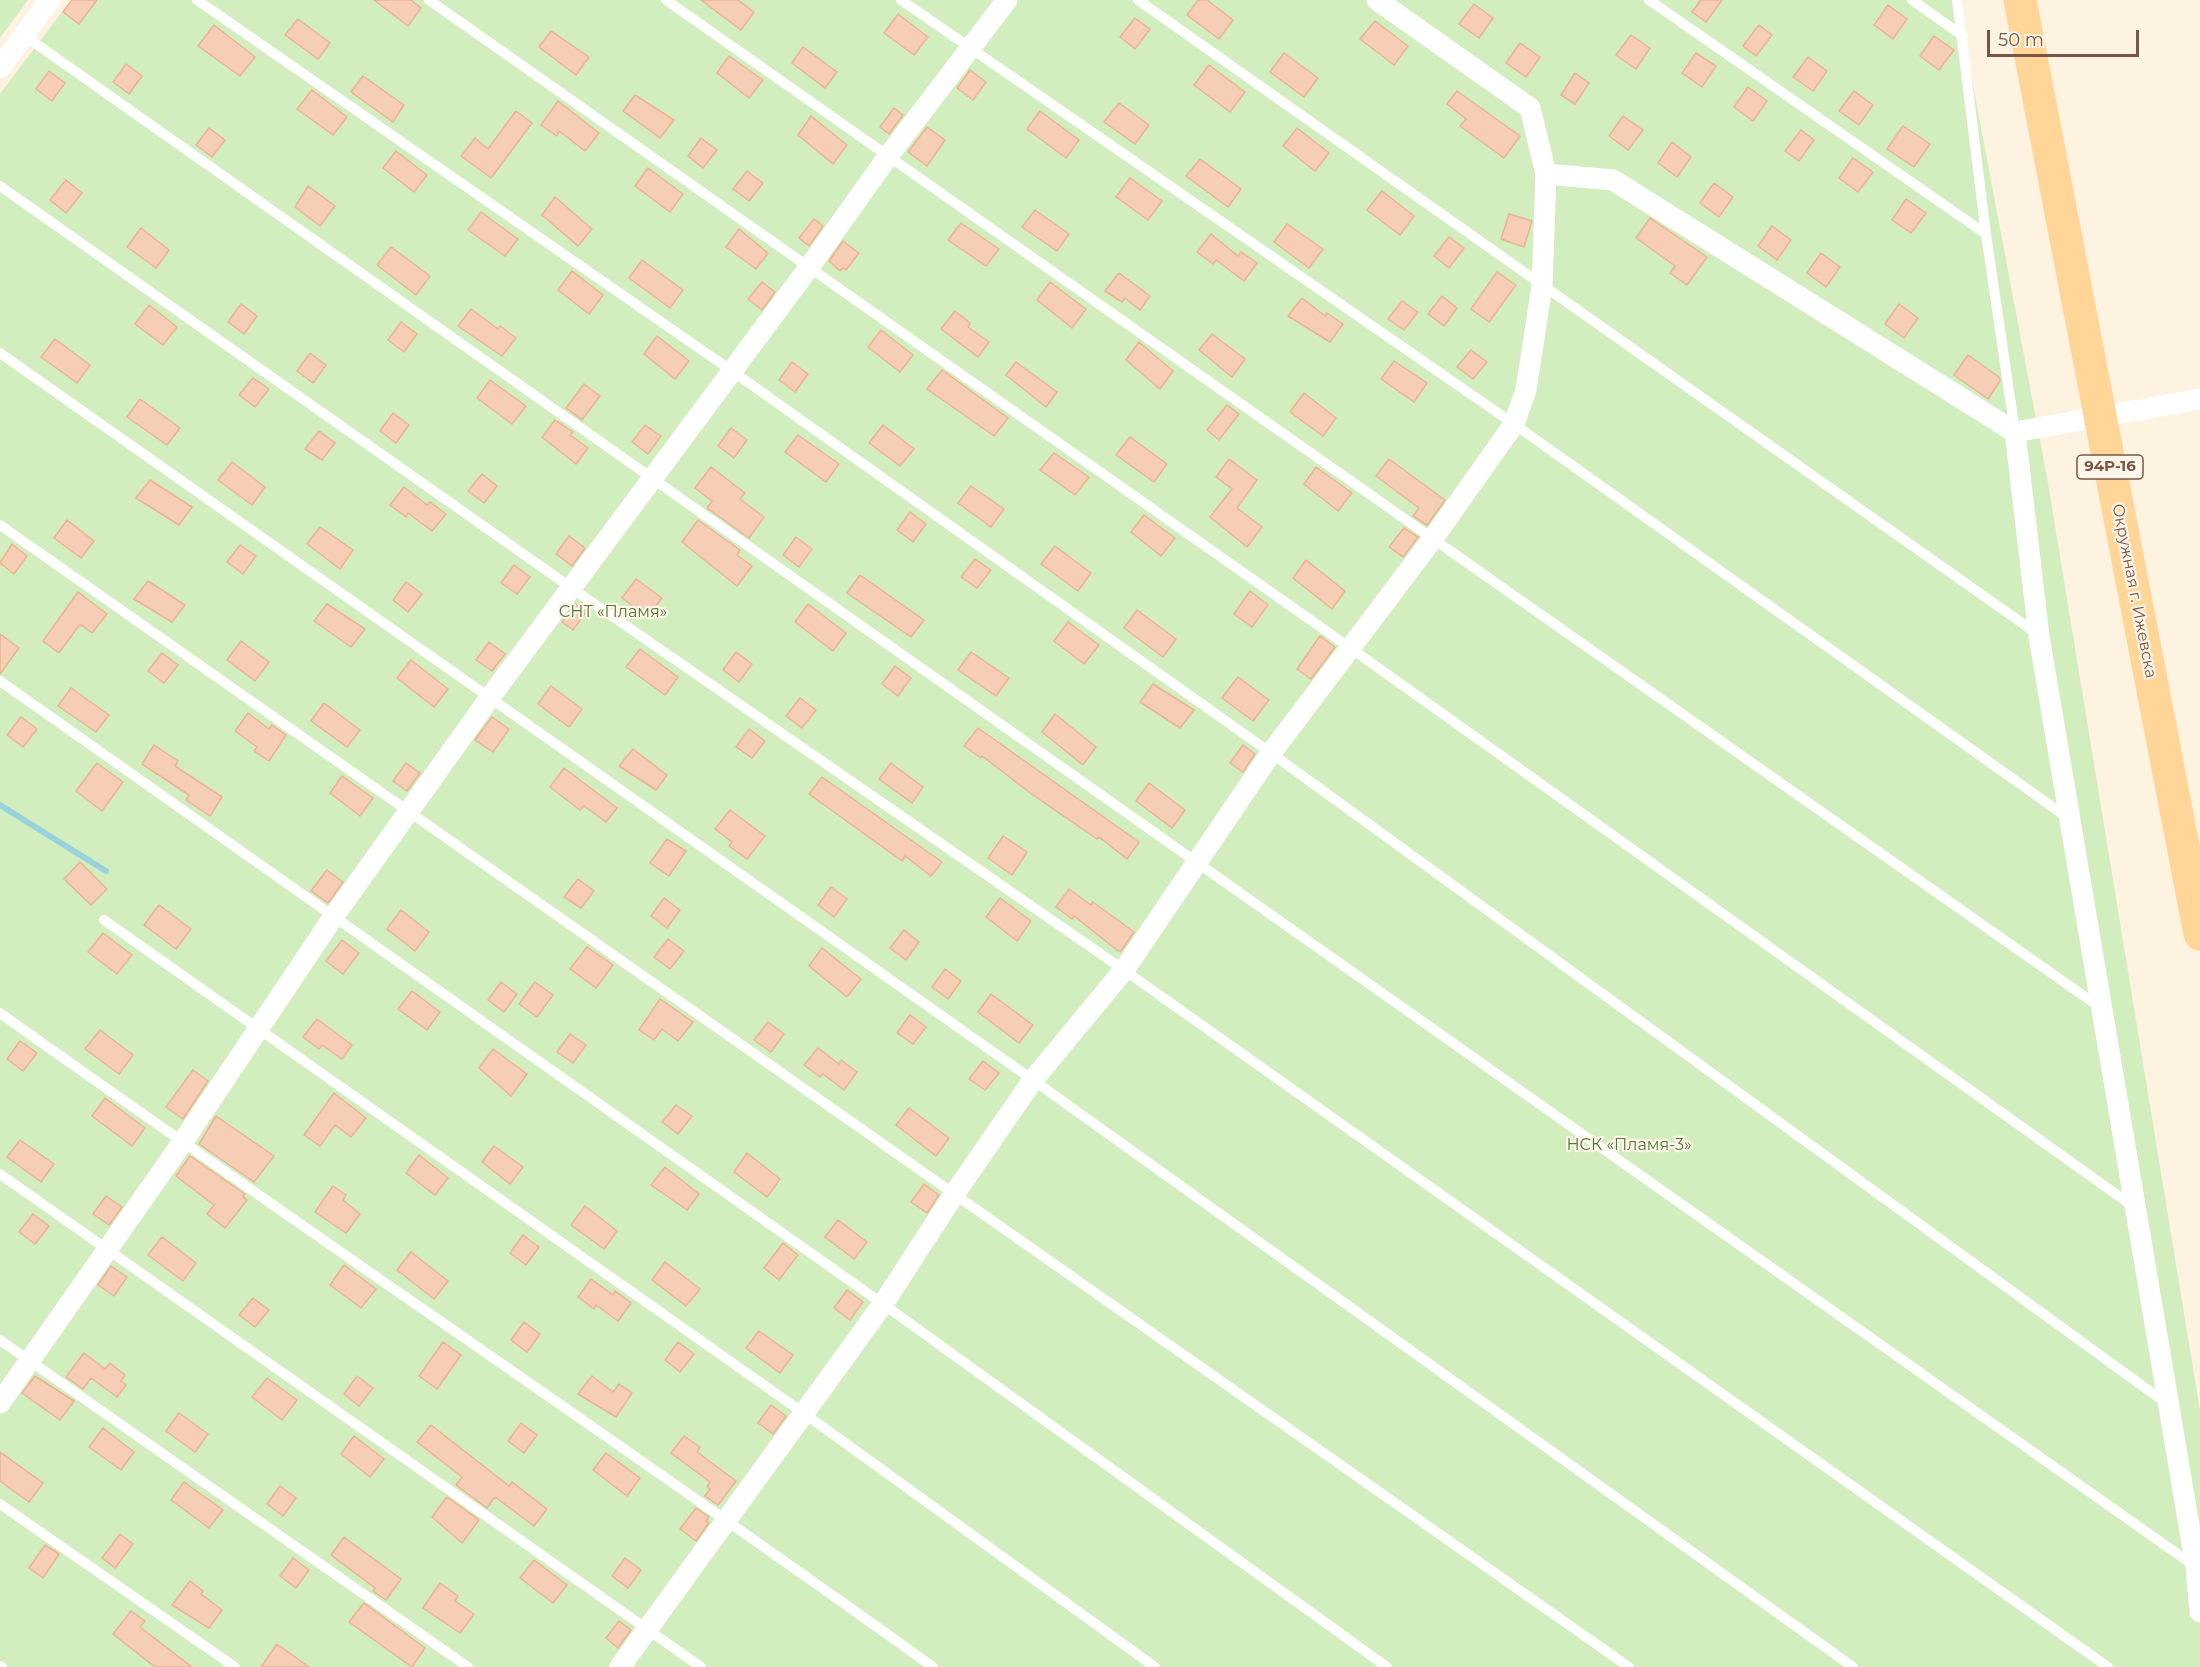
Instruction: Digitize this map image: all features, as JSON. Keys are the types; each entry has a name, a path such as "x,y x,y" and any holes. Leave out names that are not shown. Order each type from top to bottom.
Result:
{"main road":[{"name":"Окружная г. Ижевска","path":"2020,0 2200,934"}],"street":[{"path":"0,68 50,0"},
{"path":"0,1403 182,1143 334,916 491,696 573,589 889,155 1007,0"},
{"path":"620,1667 883,1304 955,1193 1034,1080 1124,970 1271,753 1432,540 1514,424 1526,390 1542,286 1546,174 1530,108 1377,0"},
{"path":"1546,174 1613,180 2015,432 2101,419 2200,399"},
{"path":"2015,432 2039,636 2196,1567 2200,1612"}],"lane":[{"path":"197,0 732,371 1271,753 2167,1403"},
{"path":"429,0 1349,647 2135,1208"},
{"path":"666,0 2101,1008"},
{"path":"901,0 1514,424 2070,819"},
{"path":"1138,0 2039,636"},
{"path":"1649,0 1986,234"},
{"path":"1912,0 1963,36"},
{"path":"1957,0 1986,234 2015,432"},
{"path":"25,36 2196,1567"},
{"path":"0,186 573,589 1124,970 2108,1667"},
{"path":"0,353 491,696 1034,1080 1853,1667"},
{"path":"0,525 1629,1667"},
{"path":"0,681 883,1304 1387,1667"},
{"path":"104,920 805,1414 1155,1667"},
{"path":"0,1013 182,1143 728,1520 933,1667"},
{"path":"0,1174 701,1667"},
{"path":"0,1340 468,1667"},
{"path":"0,1504 235,1667"}],"green space":[{"path":"0,0 28,0 0,38"},
{"name":"СНТ «Пламя»","path":"71,0 1957,0 2048,483 2200,1411 2200,1667 0,1667 0,94"}],"building":[{"path":"72,0 97,0 79,24 63,12"},
{"path":"374,0 411,0 421,8 408,26"},
{"path":"701,0 738,0 754,12 741,30"},
{"path":"1198,0 1207,0 1233,20 1219,39 1187,15"},
{"path":"1701,0 1722,0 1706,22 1692,12"},
{"path":"1474,4 1493,18 1479,38 1459,24"},
{"path":"1888,5 1907,19 1893,39 1874,25"},
{"path":"898,14 928,37 914,55 884,33"},
{"path":"1135,18 1150,29 1135,49 1120,37"},
{"path":"298,19 330,43 318,59 285,35"},
{"path":"1375,21 1408,46 1394,65 1360,39"},
{"path":"214,25 255,57 240,76 198,46"},
{"path":"1759,25 1772,35 1756,56 1743,46"},
{"path":"551,31 589,57 576,75 539,47"},
{"path":"1631,35 1650,48 1636,69 1616,55"},
{"path":"1934,36 1954,50 1939,70 1920,56"},
{"path":"1520,43 1540,57 1526,77 1506,63"},
{"path":"803,47 837,72 825,88 792,63"},
{"path":"1284,53 1318,78 1304,97 1270,72"},
{"path":"1696,53 1716,66 1702,87 1682,73"},
{"path":"729,56 763,80 749,98 717,73"},
{"path":"1808,57 1827,71 1813,91 1793,77"},
{"path":"126,64 142,76 129,94 113,82"},
{"path":"1209,65 1245,92 1230,112 1194,85"},
{"path":"970,70 986,82 973,100 957,88"},
{"path":"49,71 65,83 52,101 36,89"},
{"path":"1575,73 1589,83 1575,104 1561,95"},
{"path":"363,76 404,105 393,122 351,92"},
{"path":"1748,87 1767,101 1753,121 1734,107"},
{"path":"312,90 347,117 333,135 297,109"},
{"path":"1457,91 1520,136 1504,158 1460,126 1466,119 1447,104"},
{"path":"1854,91 1873,105 1859,125 1839,111"},
{"path":"635,95 674,120 660,138 623,111"},
{"path":"558,101 599,133 585,151 559,131 557,136 541,125"},
{"path":"1119,103 1149,125 1135,144 1104,122"},
{"path":"894,108 903,115 889,134 880,127"},
{"path":"516,111 532,123 491,178 461,156 475,138 488,149"},
{"path":"1040,111 1079,140 1066,158 1027,129"},
{"path":"811,116 847,145 833,164 798,135"},
{"path":"1623,116 1643,130 1628,150 1609,136"},
{"path":"1903,126 1930,144 1914,167 1887,149"},
{"path":"927,127 945,140 927,166 908,152"},
{"path":"209,128 225,140 212,157 196,145"},
{"path":"1297,128 1329,153 1315,171 1283,146"},
{"path":"1801,130 1814,140 1799,161 1785,151"},
{"path":"701,138 717,150 703,168 688,156"},
{"path":"1672,142 1691,157 1677,177 1658,163"},
{"path":"396,151 427,175 414,192 383,168"},
{"path":"1853,158 1873,172 1858,192 1839,178"},
{"path":"1200,159 1241,189 1228,207 1186,176"},
{"path":"648,168 683,194 670,212 635,186"},
{"path":"747,171 763,183 749,201 733,189"},
{"path":"1130,178 1162,201 1148,220 1116,197"},
{"path":"66,180 82,193 66,213 50,200"},
{"path":"1714,183 1733,197 1719,217 1700,203"},
{"path":"308,186 335,206 320,226 295,207"},
{"path":"1382,191 1414,216 1400,235 1367,210"},
{"path":"555,197 592,229 578,246 542,215"},
{"path":"1906,199 1926,213 1911,233 1892,220"},
{"path":"1035,210 1069,234 1057,251 1022,227"},
{"path":"481,212 518,239 505,256 468,230"},
{"path":"1509,214 1532,221 1524,247 1501,239"},
{"path":"1650,218 1707,257 1687,285 1670,273 1675,266 1636,238"},
{"path":"814,219 823,226 809,246 799,238"},
{"path":"961,223 999,249 986,266 948,240"},
{"path":"1287,224 1323,249 1309,268 1274,242"},
{"path":"1772,226 1791,240 1777,260 1758,246"},
{"path":"141,228 169,250 156,268 127,247"},
{"path":"739,229 768,253 756,269 726,247"},
{"path":"1211,234 1238,256 1241,252 1257,263 1244,281 1216,260 1213,264 1197,252"},
{"path":"1449,237 1464,248 1449,268 1434,256"},
{"path":"843,241 859,253 846,270 843,268 840,271 829,261"},
{"path":"391,247 430,276 416,295 377,265"},
{"path":"1821,253 1840,267 1826,287 1807,273"},
{"path":"642,260 683,290 670,308 629,278"},
{"path":"572,271 603,295 589,314 558,290"},
{"path":"1497,272 1516,285 1489,322 1471,309"},
{"path":"1119,273 1150,296 1140,310 1125,298 1122,302 1105,291"},
{"path":"762,282 775,292 762,310 748,299"},
{"path":"1050,282 1086,309 1072,328 1037,300"},
{"path":"1442,296 1457,308 1444,326 1428,314"},
{"path":"1302,298 1325,316 1327,313 1343,324 1330,342 1288,316"},
{"path":"1402,301 1418,312 1404,330 1388,319"},
{"path":"241,304 257,316 244,334 228,322"},
{"path":"1899,304 1918,318 1904,338 1885,324"},
{"path":"149,305 177,327 163,345 135,324"},
{"path":"471,309 498,329 500,326 516,338 502,356 458,326"},
{"path":"955,311 970,323 968,327 989,342 978,357 941,329"},
{"path":"401,322 417,334 404,352 388,340"},
{"path":"881,330 913,355 900,372 868,347"},
{"path":"1212,334 1245,359 1232,377 1199,350"},
{"path":"657,336 689,361 675,379 644,354"},
{"path":"55,339 90,365 77,383 41,357"},
{"path":"1139,342 1173,371 1160,389 1126,360"},
{"path":"1471,350 1487,362 1473,379 1457,367"},
{"path":"310,353 326,365 313,383 297,371"},
{"path":"1968,355 1999,377 2000,381 1988,399 1954,375"},
{"path":"1394,361 1427,383 1414,402 1381,379"},
{"path":"792,362 808,374 795,392 779,380"},
{"path":"1016,362 1057,392 1046,407 1006,375"},
{"path":"942,370 1008,418 994,436 927,389"},
{"path":"253,378 269,389 255,407 239,395"},
{"path":"490,380 526,406 512,424 477,398"},
{"path":"584,384 600,396 582,420 566,408"},
{"path":"1304,393 1336,418 1323,436 1290,412"},
{"path":"140,399 180,428 167,445 127,417"},
{"path":"1227,405 1239,414 1219,440 1207,430"},
{"path":"393,413 409,425 396,443 380,431"},
{"path":"555,420 573,432 570,435 588,448 576,464 542,437"},
{"path":"645,425 661,436 648,454 632,442"},
{"path":"883,425 914,449 900,466 869,443"},
{"path":"731,428 747,440 734,458 718,446"},
{"path":"319,431 335,443 322,460 305,449"},
{"path":"798,435 839,464 826,482 785,452"},
{"path":"1130,437 1167,464 1154,482 1116,455"},
{"path":"1054,453 1089,477 1075,495 1040,470"},
{"path":"1229,459 1257,480 1237,508 1262,527 1247,547 1210,517 1232,489 1216,477"},
{"path":"1389,459 1445,500 1427,525 1413,516 1419,508 1376,476"},
{"path":"232,462 265,487 252,505 218,480"},
{"path":"711,467 745,493 740,499 764,517 749,538 707,508 712,501 695,488"},
{"path":"1316,467 1352,493 1338,511 1304,484"},
{"path":"482,474 497,486 484,503 468,491"},
{"path":"150,480 192,507 179,525 136,498"},
{"path":"971,486 1004,509 991,527 958,503"},
{"path":"404,487 427,505 430,502 446,514 432,531 408,513 406,517 390,505"},
{"path":"910,512 926,524 913,542 897,530"},
{"path":"1144,515 1175,538 1161,556 1131,532"},
{"path":"67,520 94,541 81,558 54,538"},
{"path":"698,520 740,550 737,555 752,566 737,586 682,542"},
{"path":"320,527 353,550 340,569 307,544"},
{"path":"1404,528 1418,537 1403,557 1389,547"},
{"path":"569,536 585,548 572,566 556,554"},
{"path":"796,537 812,549 799,567 783,555"},
{"path":"12,544 27,556 14,574 0,563"},
{"path":"240,545 256,556 243,574 227,562"},
{"path":"1055,546 1091,573 1078,591 1041,564"},
{"path":"975,559 991,570 977,588 961,577"},
{"path":"1306,560 1345,591 1332,609 1293,578"},
{"path":"514,565 530,577 517,594 501,583"},
{"path":"860,575 924,620 911,637 847,593"},
{"path":"636,579 662,598 647,617 622,598"},
{"path":"148,581 185,605 172,622 134,599"},
{"path":"406,582 422,594 408,612 393,600"},
{"path":"1250,591 1268,605 1252,627 1234,614"},
{"path":"78,592 107,614 92,633 80,624 59,653 43,641"},
{"path":"327,604 365,629 351,647 314,621"},
{"path":"575,604 586,612 573,630 562,622"},
{"path":"808,604 846,633 833,651 795,622"},
{"path":"1137,610 1176,639 1163,657 1124,628"},
{"path":"1068,622 1099,645 1084,664 1054,641"},
{"path":"0,634 19,648 0,674"},
{"path":"1320,636 1335,647 1311,679 1297,669"},
{"path":"241,641 269,662 255,681 227,660"},
{"path":"489,642 505,654 492,671 476,660"},
{"path":"640,649 678,677 665,695 626,667"},
{"path":"736,652 752,664 739,682 723,670"},
{"path":"971,652 1009,678 996,696 958,670"},
{"path":"162,653 178,665 164,683 148,671"},
{"path":"411,660 448,689 434,707 397,678"},
{"path":"895,666 911,678 898,696 882,684"},
{"path":"1238,677 1269,700 1253,721 1222,698"},
{"path":"1153,684 1194,710 1180,728 1140,702"},
{"path":"551,686 582,709 569,727 538,704"},
{"path":"71,688 109,715 96,732 58,706"},
{"path":"800,698 816,710 802,728 786,716"},
{"path":"324,703 360,730 347,747 311,721"},
{"path":"248,713 269,729 272,725 286,735 269,761 254,751 257,747 235,731"},
{"path":"1055,714 1096,747 1083,765 1042,732"},
{"path":"21,717 37,729 23,747 7,735"},
{"path":"492,717 509,729 493,752 475,740"},
{"path":"978,728 1139,842 1127,859 1099,837 1097,839 982,756 981,758 964,746"},
{"path":"749,729 765,741 752,758 736,747"},
{"path":"154,745 178,761 175,766 222,797 210,816 186,800 189,795 142,764"},
{"path":"1243,745 1255,754 1243,772 1230,763"},
{"path":"633,749 667,775 656,790 619,766"},
{"path":"97,763 123,782 102,811 76,791"},
{"path":"406,763 420,773 407,791 393,781"},
{"path":"891,763 923,787 912,803 879,779"},
{"path":"564,768 617,808 606,822 584,806 580,810 550,787"},
{"path":"342,776 373,798 360,816 330,793"},
{"path":"822,777 942,862 931,876 905,856 902,861 809,794"},
{"path":"1149,783 1185,810 1172,828 1136,801"},
{"path":"730,810 765,836 747,859 729,846 732,842 715,829"},
{"path":"1003,836 1027,852 1012,875 988,858"},
{"path":"667,839 686,851 669,876 650,863"},
{"path":"80,862 107,889 91,905 64,879"},
{"path":"327,870 343,882 328,903 311,891"},
{"path":"578,879 594,891 581,908 564,897"},
{"path":"831,887 847,899 834,917 818,905"},
{"path":"1069,889 1091,905 1093,902 1134,932 1121,951 1074,916 1072,919 1056,907"},
{"path":"664,898 680,910 667,928 651,916"},
{"path":"1000,898 1031,921 1017,941 986,917"},
{"path":"159,905 191,929 176,949 144,925"},
{"path":"401,910 429,932 415,951 387,929"},
{"path":"904,930 919,942 906,960 890,948"},
{"path":"103,933 132,955 117,974 88,952"},
{"path":"668,939 684,951 670,969 654,957"},
{"path":"342,940 359,953 343,974 326,961"},
{"path":"587,947 613,965 596,988 570,969"},
{"path":"822,948 861,979 847,997 809,966"},
{"path":"945,969 961,981 948,999 932,987"},
{"path":"501,982 517,994 504,1012 488,1000"},
{"path":"535,982 553,995 537,1017 519,1004"},
{"path":"412,991 440,1012 427,1030 398,1009"},
{"path":"991,994 1033,1025 1019,1043 978,1012"},
{"path":"660,999 693,1022 678,1041 662,1029 654,1040 639,1030"},
{"path":"910,1015 926,1027 913,1044 897,1033"},
{"path":"317,1019 352,1045 342,1059 322,1045 319,1049 303,1037"},
{"path":"768,1022 784,1034 771,1052 754,1040"},
{"path":"100,1030 133,1055 119,1074 85,1049"},
{"path":"570,1034 586,1045 573,1063 557,1052"},
{"path":"20,1041 37,1053 23,1071 7,1059"},
{"path":"818,1048 839,1064 841,1060 857,1072 844,1090 823,1074 820,1077 804,1065"},
{"path":"493,1049 527,1074 511,1096 479,1068"},
{"path":"983,1061 999,1073 985,1090 969,1079"},
{"path":"193,1070 208,1081 183,1119 166,1107"},
{"path":"334,1093 366,1118 351,1137 335,1125 320,1146 304,1135"},
{"path":"105,1098 145,1128 132,1146 92,1116"},
{"path":"676,1105 692,1116 678,1134 662,1122"},
{"path":"909,1108 949,1138 936,1156 896,1125"},
{"path":"216,1116 274,1156 254,1182 199,1144"},
{"path":"20,1140 54,1164 41,1182 7,1157"},
{"path":"494,1146 523,1167 510,1184 482,1162"},
{"path":"747,1153 780,1179 767,1197 734,1172"},
{"path":"419,1155 448,1178 435,1195 406,1173"},
{"path":"190,1156 245,1194 243,1197 247,1200 225,1228 207,1214 214,1205 176,1176"},
{"path":"665,1167 699,1194 687,1210 651,1185"},
{"path":"924,1184 939,1195 927,1213 911,1202"},
{"path":"333,1186 346,1195 343,1200 360,1214 346,1233 315,1212"},
{"path":"106,1196 122,1207 109,1225 93,1214"},
{"path":"585,1206 617,1231 604,1249 571,1225"},
{"path":"33,1214 49,1226 35,1244 19,1232"},
{"path":"838,1220 867,1242 854,1259 825,1237"},
{"path":"523,1235 539,1247 526,1265 510,1253"},
{"path":"162,1237 196,1263 183,1281 148,1255"},
{"path":"783,1243 798,1255 779,1280 764,1268"},
{"path":"411,1252 448,1281 434,1299 397,1270"},
{"path":"665,1262 700,1289 686,1306 652,1280"},
{"path":"344,1265 376,1289 361,1308 330,1285"},
{"path":"111,1266 127,1277 114,1296 98,1285"},
{"path":"591,1279 613,1295 615,1291 631,1303 618,1321 596,1305 594,1309 578,1297"},
{"path":"847,1290 863,1302 850,1320 834,1308"},
{"path":"253,1298 269,1310 255,1327 239,1315"},
{"path":"524,1322 540,1334 527,1352 511,1340"},
{"path":"759,1331 793,1355 780,1373 746,1348"},
{"path":"443,1342 461,1355 437,1389 419,1376"},
{"path":"678,1342 694,1354 680,1372 665,1360"},
{"path":"84,1353 105,1369 110,1363 125,1375 121,1381 126,1385 117,1397 91,1378 83,1389 66,1377"},
{"path":"35,1376 74,1401 60,1420 22,1393"},
{"path":"357,1376 373,1388 359,1406 344,1394"},
{"path":"592,1376 613,1392 619,1384 632,1393 616,1417 578,1394"},
{"path":"267,1378 297,1400 282,1420 252,1397"},
{"path":"771,1405 786,1416 773,1434 758,1423"},
{"path":"179,1413 208,1434 195,1452 166,1431"},
{"path":"521,1423 537,1435 524,1453 508,1441"},
{"path":"431,1425 509,1486 512,1482 547,1509 534,1526 495,1497 487,1508 456,1485 462,1477 417,1442"},
{"path":"103,1428 134,1452 121,1470 89,1447"},
{"path":"354,1436 384,1459 370,1477 341,1454"},
{"path":"684,1436 700,1447 697,1452 736,1481 718,1505 705,1496 710,1489 707,1487 710,1482 671,1453"},
{"path":"0,1452 43,1483 29,1502 0,1481"},
{"path":"606,1453 640,1478 627,1496 593,1470"},
{"path":"184,1482 223,1510 209,1528 171,1500"},
{"path":"280,1486 296,1498 283,1516 267,1504"},
{"path":"447,1497 479,1520 462,1543 432,1517"},
{"path":"696,1508 709,1517 706,1521 709,1523 696,1541 680,1529"},
{"path":"120,1534 133,1544 115,1568 102,1558"},
{"path":"344,1537 401,1579 386,1600 373,1591 375,1588 331,1555"},
{"path":"45,1545 59,1554 43,1578 29,1568"},
{"path":"293,1558 309,1570 296,1588 280,1576"},
{"path":"625,1558 641,1570 628,1588 612,1576"},
{"path":"534,1560 567,1585 553,1603 520,1578"},
{"path":"190,1581 203,1591 201,1594 222,1610 209,1628 172,1605"},
{"path":"440,1583 458,1596 455,1601 474,1614 460,1633 423,1608"},
{"path":"364,1603 425,1648 412,1667 349,1622"},
{"path":"131,1611 145,1621 140,1627 192,1667 155,1667 113,1634"},
{"path":"619,1621 631,1630 618,1648 606,1638"},
{"path":"277,1644 309,1667 261,1667"}],"waterway":[{"path":"0,805 106,871"}],"park label":[{"name":"НСК «Пламя-3»","path":"1629,1145"}]}
